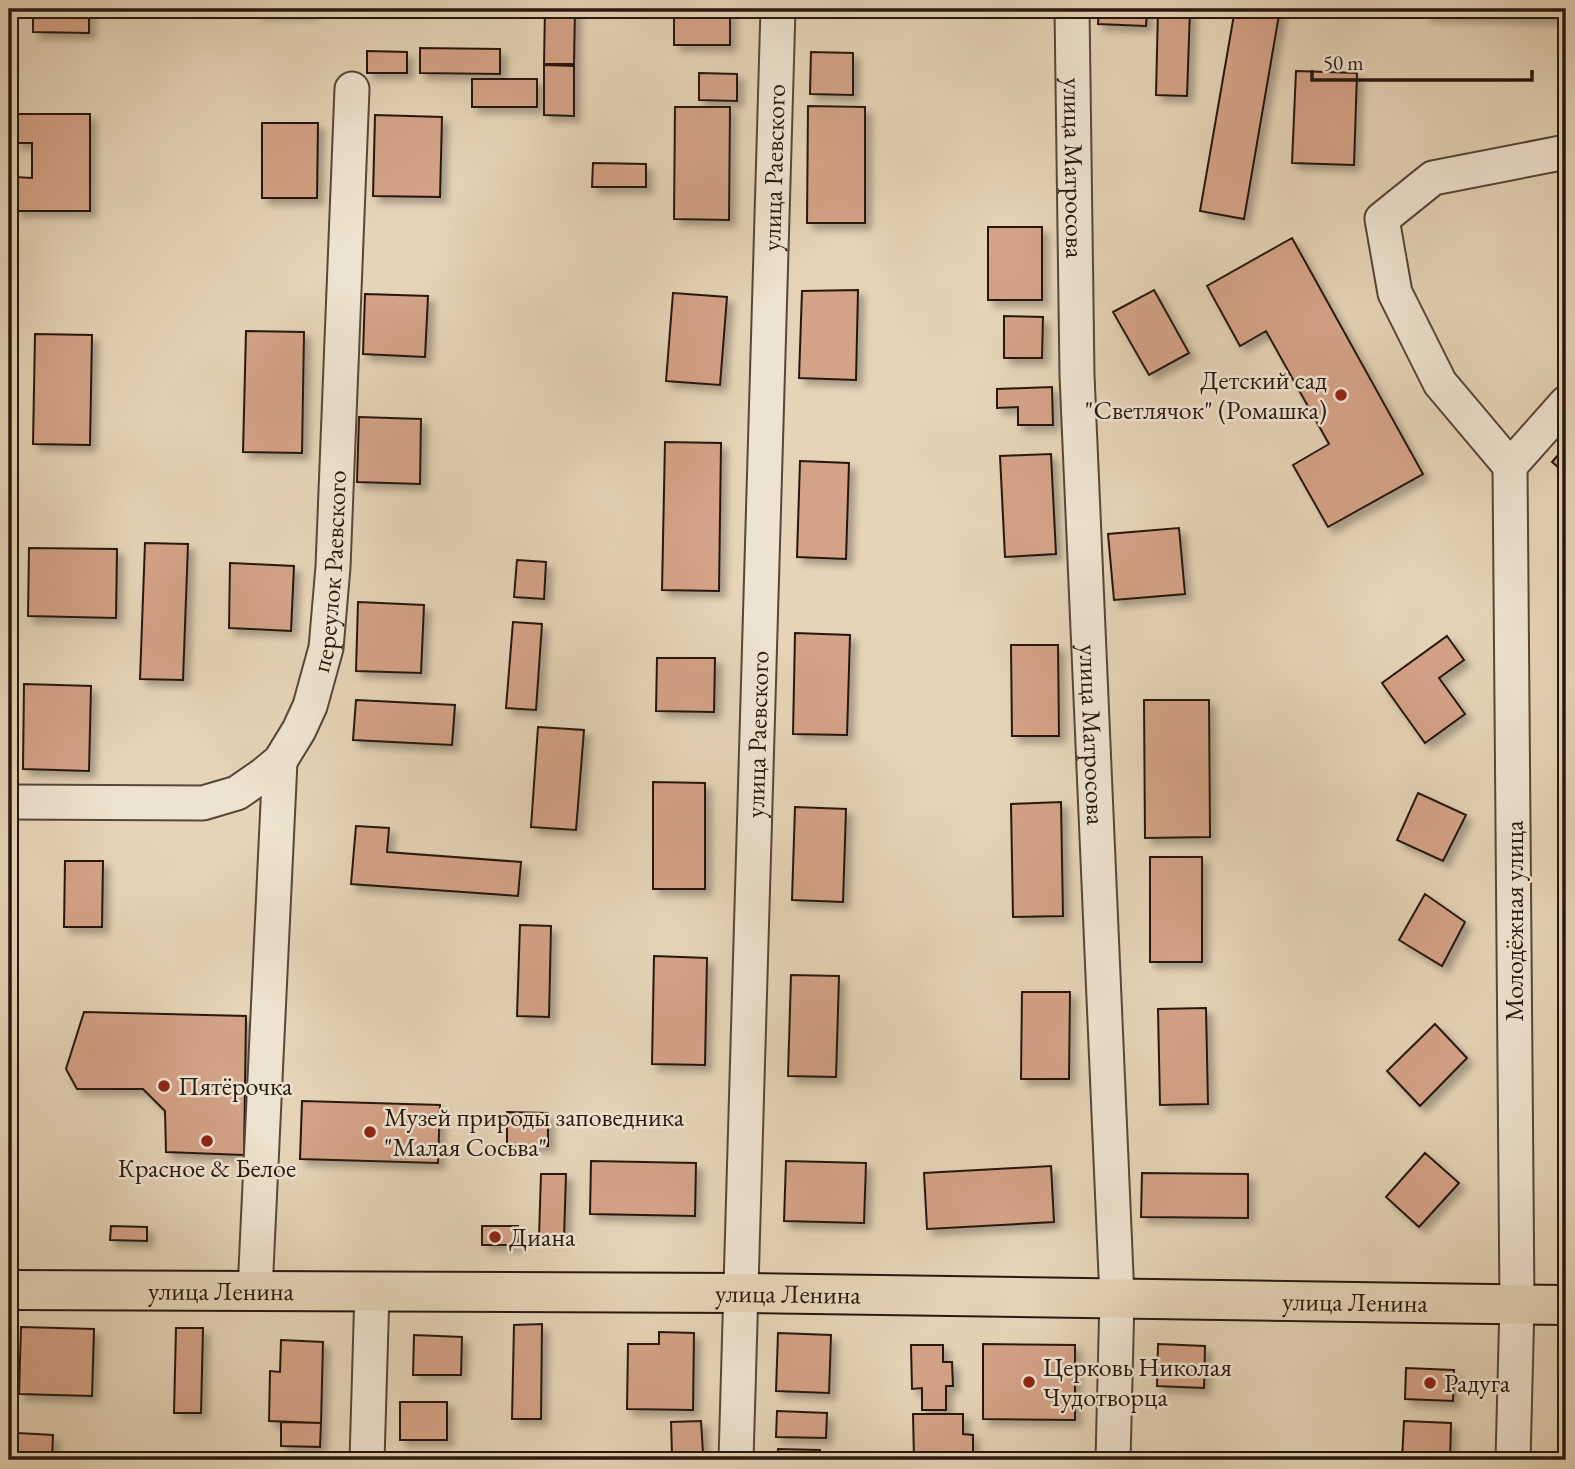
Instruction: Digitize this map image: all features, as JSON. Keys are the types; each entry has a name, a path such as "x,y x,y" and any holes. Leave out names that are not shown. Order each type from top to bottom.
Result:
{"main road":[{"name":"улица Ленина","path":"9,1290 742,1293 1566,1305"}],"street":[{"name":"улица Раевского","path":"736,1460 778,9"},
{"name":"улица Матросова","path":"1072,9 1077,375 1117,1298 1113,1460"},
{"name":"переулок Раевского","path":"9,802 204,803 237,793 280,761 299,730 310,706 326,648 333,567 352,89"},
{"path":"1566,152 1433,178 1382,219 1395,293 1440,383 1510,466 1566,403"},
{"name":"Молодёжная улица","path":"1510,466 1517,1304 1513,1460"},
{"path":"255,1291 280,761"},
{"path":"367,1460 372,1291"}],"building":[{"path":"33,9 89,9 89,33 33,32"},
{"path":"256,9 312,9 311,13 256,13"},
{"path":"545,9 575,9 574,64 544,64"},
{"path":"674,9 730,9 730,45 674,45"},
{"path":"1099,9 1147,9 1146,26 1098,24"},
{"path":"1158,9 1190,9 1187,96 1156,95"},
{"path":"1235,9 1280,9 1244,219 1200,211"},
{"path":"1425,9 1566,9 1566,18 1425,15"},
{"path":"420,48 500,49 500,74 420,73"},
{"path":"367,51 407,52 407,73 367,73"},
{"path":"811,52 853,53 853,95 810,94"},
{"path":"544,65 574,66 574,116 544,115"},
{"path":"1296,71 1357,73 1354,165 1292,163"},
{"path":"699,73 737,74 737,101 699,100"},
{"path":"472,79 537,79 537,107 472,107"},
{"path":"808,106 865,107 865,223 807,223"},
{"path":"675,107 730,107 729,220 674,219"},
{"path":"15,114 90,114 90,211 15,211 15,177 32,178 32,143 15,143"},
{"path":"375,115 442,117 440,197 373,196"},
{"path":"262,123 318,123 317,198 262,198"},
{"path":"593,163 646,164 646,187 592,187"},
{"path":"988,227 1042,227 1042,300 988,300"},
{"name":"Детский сад \"Светлячок\" (Ромашка)","path":"1292,238 1423,474 1328,527 1293,465 1329,444 1266,331 1240,346 1207,286"},
{"path":"858,290 856,380 799,378 802,291"},
{"path":"1154,290 1189,353 1149,375 1113,312"},
{"path":"673,293 727,297 720,385 666,381"},
{"path":"365,294 428,296 425,357 363,354"},
{"path":"1004,316 1043,317 1042,358 1004,358"},
{"path":"246,331 304,332 302,453 243,452"},
{"path":"35,334 92,335 90,445 33,444"},
{"path":"1052,387 1053,425 1018,425 1018,407 997,408 997,389"},
{"path":"359,417 421,419 420,484 357,482"},
{"path":"665,442 721,443 719,591 662,590"},
{"path":"1566,446 1566,474 1552,462"},
{"path":"1051,454 1056,554 1005,557 1000,456"},
{"path":"800,461 849,463 846,559 797,557"},
{"path":"1179,528 1185,594 1114,600 1108,534"},
{"path":"145,543 188,544 183,680 140,679"},
{"path":"29,548 117,549 116,618 28,616"},
{"path":"517,560 546,562 544,599 514,597"},
{"path":"230,563 294,566 291,631 229,628"},
{"path":"358,602 424,605 421,673 356,671"},
{"path":"513,622 542,624 536,710 506,708"},
{"path":"795,633 850,635 847,735 793,734"},
{"path":"1447,636 1464,660 1439,678 1465,714 1425,743 1382,683"},
{"path":"1011,645 1058,645 1059,736 1012,736"},
{"path":"657,658 715,658 714,712 656,711"},
{"path":"24,684 91,686 89,771 23,769"},
{"path":"356,700 455,705 452,745 353,740"},
{"path":"1144,700 1209,700 1210,837 1145,838"},
{"path":"538,727 584,730 576,830 531,827"},
{"path":"653,782 705,783 705,889 653,889"},
{"path":"1418,793 1466,815 1443,861 1397,840"},
{"path":"1061,802 1063,916 1013,917 1011,804"},
{"path":"795,807 846,809 843,902 792,900"},
{"path":"356,826 389,828 387,852 521,862 518,896 351,884"},
{"path":"1150,857 1202,857 1202,962 1150,962"},
{"path":"65,861 103,861 102,927 64,927"},
{"path":"1425,894 1465,922 1442,966 1399,940"},
{"path":"520,925 551,926 549,1017 517,1016"},
{"path":"654,956 707,958 705,1065 652,1064"},
{"path":"791,975 839,976 836,1077 788,1076"},
{"path":"1022,992 1070,992 1069,1079 1021,1079"},
{"path":"1206,1008 1208,1104 1160,1105 1158,1009"},
{"path":"84,1012 246,1016 244,1155 166,1152 165,1111 143,1089 77,1089 66,1069"},
{"path":"1435,1024 1467,1058 1420,1106 1387,1071"},
{"path":"302,1101 440,1105 438,1163 300,1159"},
{"path":"507,1112 548,1113 548,1146 507,1146"},
{"path":"1425,1153 1459,1183 1419,1227 1386,1197"},
{"path":"591,1161 696,1163 695,1216 590,1214"},
{"path":"786,1161 866,1163 864,1223 784,1221"},
{"path":"1051,1166 1054,1222 927,1229 924,1173"},
{"path":"1142,1173 1248,1174 1248,1218 1141,1217"},
{"path":"541,1174 566,1174 564,1238 539,1237"},
{"path":"111,1226 147,1227 147,1241 110,1240"},
{"path":"482,1226 518,1226 518,1245 482,1245"},
{"path":"542,1324 541,1419 512,1419 514,1325"},
{"path":"21,1327 94,1329 92,1396 19,1394"},
{"path":"176,1328 203,1328 201,1413 174,1413"},
{"path":"659,1332 694,1333 693,1410 627,1409 628,1344 659,1344"},
{"path":"778,1333 831,1335 829,1393 776,1391"},
{"path":"414,1335 462,1337 461,1375 413,1375"},
{"path":"281,1340 323,1342 321,1423 269,1421 270,1371 280,1372"},
{"name":"Церковь Николая Чудотворца","path":"983,1344 1075,1345 1075,1420 983,1419"},
{"path":"1158,1344 1205,1346 1204,1388 1157,1386"},
{"path":"911,1345 943,1345 943,1362 952,1362 953,1386 946,1386 946,1410 922,1410 922,1388 912,1389"},
{"path":"1406,1368 1454,1370 1453,1401 1405,1399"},
{"path":"400,1402 447,1402 447,1440 400,1440"},
{"path":"777,1411 827,1413 826,1438 776,1437"},
{"path":"913,1414 963,1414 963,1434 973,1435 973,1454 963,1454 963,1460 914,1460"},
{"path":"701,1421 703,1453 672,1454 671,1422"},
{"path":"1404,1421 1451,1423 1450,1460 1402,1460"},
{"path":"281,1422 321,1423 320,1447 281,1446"},
{"path":"18,1433 53,1435 52,1458 63,1458 62,1460 17,1460"},
{"path":"778,1449 820,1450 820,1460 777,1460"}],"place":[{"name":"Детский сад \"Светлячок\" (Ромашка)","path":"1341,395"},
{"name":"Пятёрочка","path":"164,1086"},
{"name":"Музей природы заповедника \"Малая Сосьва\"","path":"370,1132"},
{"name":"Красное & Белое","path":"207,1141"},
{"name":"Диана","path":"495,1237"},
{"name":"Церковь Николая Чудотворца","path":"1029,1382"},
{"name":"Радуга","path":"1430,1383"}]}
